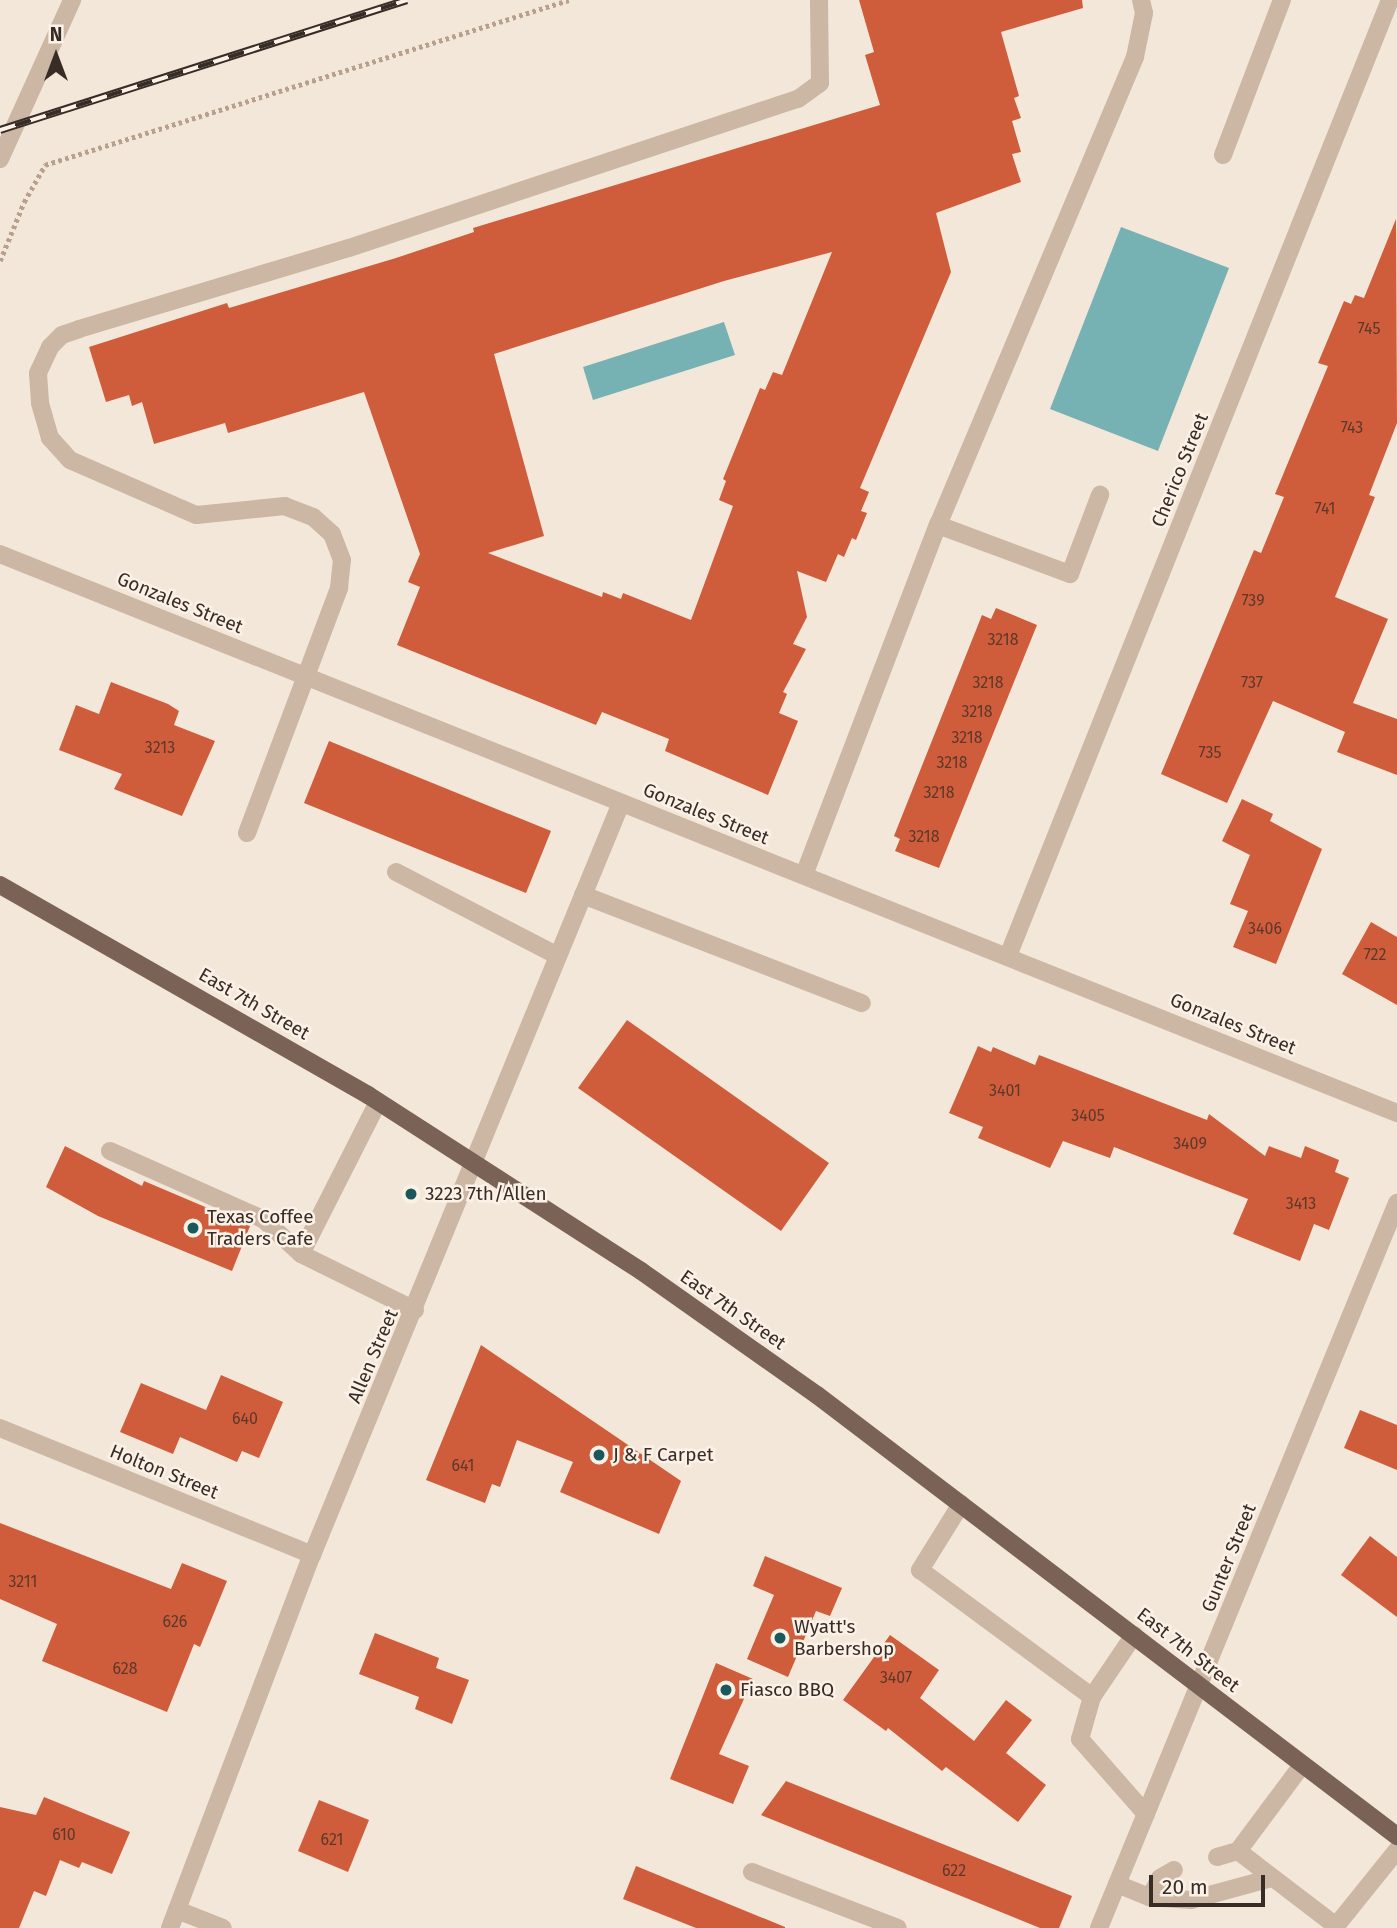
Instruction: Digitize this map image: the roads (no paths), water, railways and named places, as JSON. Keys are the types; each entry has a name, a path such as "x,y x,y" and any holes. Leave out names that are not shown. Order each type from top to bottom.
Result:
{"main road":[{"name":"East 7th Street","path":"0,885 378,1102 641,1270 961,1504 1397,1836"}],"street":[{"path":"0,159 72,0"},
{"path":"247,833 339,588 342,560 332,534 313,517 285,506 196,515 70,460 50,438 40,402 38,373 50,347 71,332 349,248 805,96 820,83 823,68 816,26 818,0"},
{"path":"804,875 938,525 1135,57 1144,13 1141,0"},
{"path":"1223,155 1282,0"},
{"name":"Cherico Street","path":"1008,956 1390,0"},
{"path":"938,525 1070,574 1100,495"},
{"name":"Gonzales Street","path":"0,554 1397,1114"},
{"name":"Allen Street","path":"170,1928 312,1555 415,1310 472,1161 621,803"},
{"path":"396,872 558,956"},
{"path":"583,895 862,1003"},
{"path":"301,1254 378,1102"},
{"path":"110,1151 263,1219 301,1254 415,1310"},
{"name":"Gunter Street","path":"1098,1928 1397,1203"},
{"name":"Holton Street","path":"0,1428 312,1555"},
{"path":"961,1504 920,1570 1092,1697"},
{"path":"1134,1635 1092,1697 1080,1739 1146,1814"},
{"path":"1217,1857 1238,1851 1303,1765"},
{"path":"1238,1851 1336,1926 1397,1850"},
{"path":"1150,1898 1160,1878 1174,1870"},
{"path":"752,1872 898,1928"},
{"path":"1117,1884 1150,1898 1191,1900 1272,1878"},
{"path":"177,1910 223,1928"}],"water":[{"path":"1121,227 1229,268 1158,451 1050,409"},
{"path":"724,322 735,355 593,400 583,367"}],"railway":[{"path":"0,130 407,0"}],"place":[{"name":"3223 7th/Allen","path":"411,1194"},
{"name":"Texas Coffee Traders Cafe","path":"193,1228"},
{"name":"J & F Carpet","path":"599,1455"},
{"name":"Wyatt's Barbershop","path":"780,1638"},
{"name":"Fiasco BBQ","path":"726,1690"}]}
